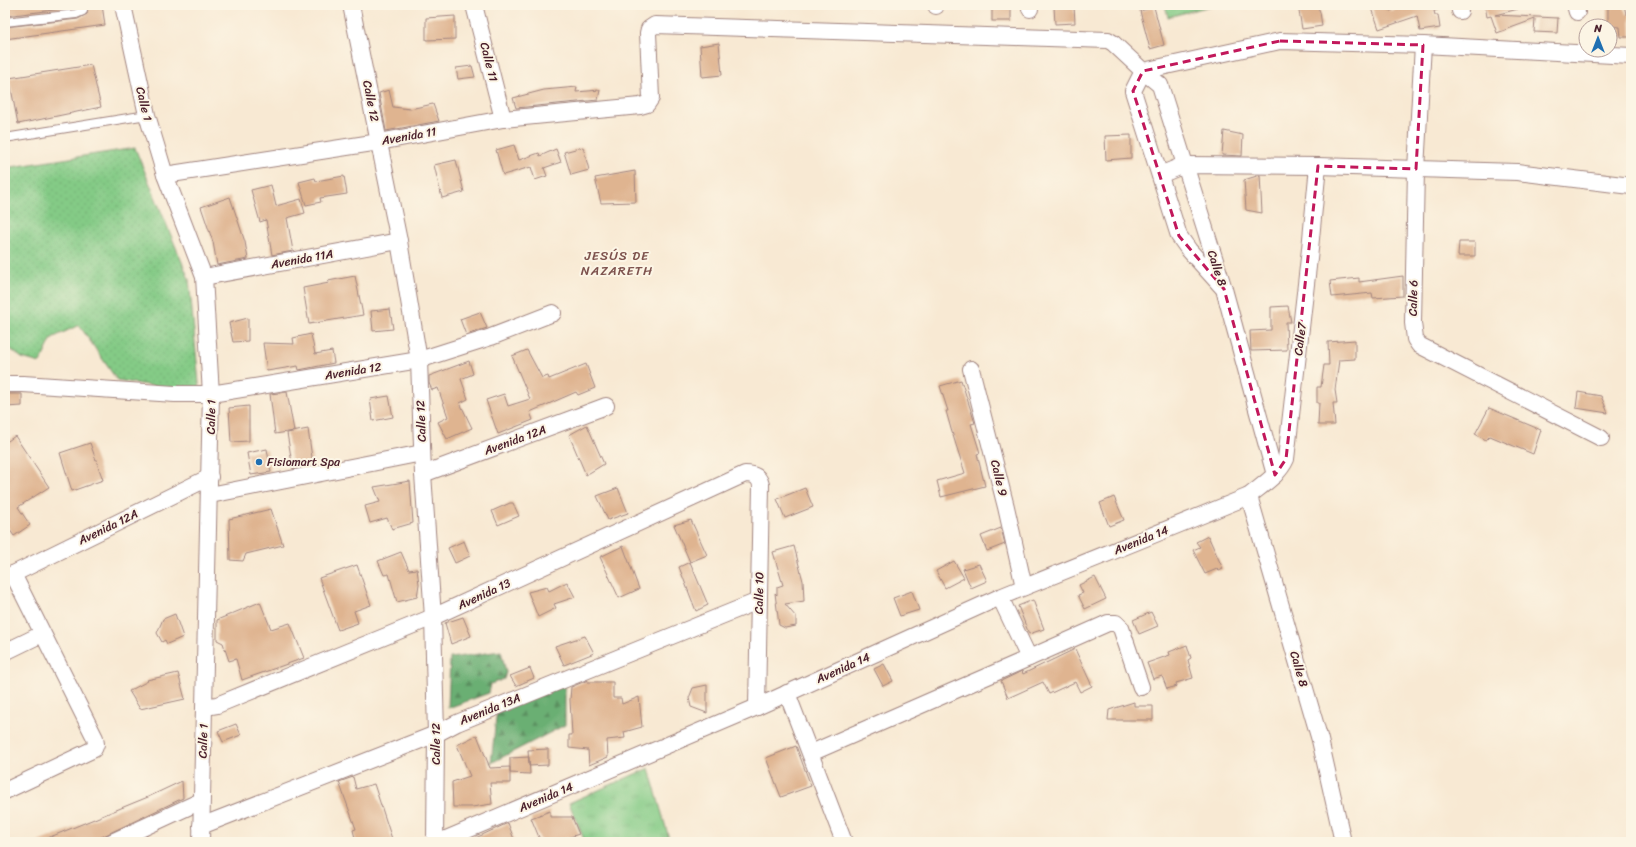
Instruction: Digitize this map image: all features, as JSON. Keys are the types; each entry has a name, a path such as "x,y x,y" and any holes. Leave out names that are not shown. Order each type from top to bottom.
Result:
{"street":[{"name":"Calle 1","path":"123,5 147,114 165,175 204,277 212,394 201,842"},
{"name":"Calle 12","path":"351,5 399,241 419,360 423,474 433,617 436,734 435,842"},
{"name":"Calle 11","path":"474,5 503,119"},
{"name":"Calle 8","path":"651,98 648,33 649,29 655,25 1108,40 1113,43 1160,85 1224,289 1275,475"},
{"path":"1224,289 1178,236 1133,91 1143,71 1280,41 1423,45 1631,56"},
{"name":"Calle 6","path":"1423,45 1416,169 1413,323 1415,339 1419,345 1601,438"},
{"name":"Avenida 11","path":"165,175 379,142 503,119 640,106 647,104 651,98"},
{"path":"1160,175 1184,164 1318,166 1517,172 1631,186"},
{"name":"Calle7","path":"1248,496 1275,475 1282,468 1286,459 1318,166"},
{"name":"Avenida 11A","path":"204,277 399,241"},
{"name":"Avenida 12","path":"5,384 175,394 212,394 419,360 491,337 553,313"},
{"name":"Calle 9","path":"971,369 1006,507 1024,588"},
{"name":"Avenida 12A","path":"423,474 606,406"},
{"path":"210,495 422,453"},
{"name":"Avenida 13","path":"205,707 217,705 433,617 745,474 753,474 759,478"},
{"name":"Avenida 12A","path":"9,576 210,477"},
{"name":"Calle 10","path":"757,708 761,485 759,478"},
{"name":"Calle 8","path":"1248,496 1320,740 1344,842"},
{"name":"Avenida 14","path":"439,842 757,708 1000,597 1248,496"},
{"path":"5,791 94,749 96,744 95,738 42,634 9,576"},
{"path":"1000,597 1028,658"},
{"name":"Avenida 13A","path":"201,826 436,734 457,722 758,601"},
{"path":"811,753 1108,623 1116,623 1121,628 1140,687"},
{"path":"5,652 42,634"},
{"path":"787,693 844,842"},
{"path":"112,842 202,801"}],"lane":[{"path":"5,22 76,14 83,11 83,5"},
{"path":"5,138 147,114"}],"highlighted area":[{"path":"1280,41 1423,45 1416,169 1318,166 1286,459 1275,475 1224,289 1179,236 1133,91 1143,71"}],"green space":[{"path":"1165,5 1214,5 1168,17"},
{"path":"135,148 189,279 200,394 117,380 79,325 52,338 40,363 22,358 5,345 5,168"},
{"path":"501,651 506,672 504,679 491,684 489,693 448,708 450,658"},
{"path":"565,685 565,725 491,763 497,709"},
{"path":"649,768 670,842 585,842 569,803"}],"building":[{"path":"5,5 78,5 78,7 5,16"},
{"path":"88,5 102,5 105,25 5,39 5,27 78,19 87,14"},
{"path":"992,5 1011,5 1011,21 992,21"},
{"path":"1298,5 1317,5 1320,12 1322,26 1302,29"},
{"path":"1371,5 1389,5 1390,11 1407,5 1445,5 1446,7 1434,11 1435,15 1438,15 1440,28 1420,31 1417,16 1379,29"},
{"path":"1485,5 1518,5 1518,9 1495,15 1558,18 1557,33 1534,32 1535,19 1497,33 1491,16 1487,17"},
{"path":"1608,5 1624,5 1626,14 1630,14 1631,37 1621,37 1620,27 1618,27 1618,18 1608,18"},
{"path":"1074,6 1075,23 1055,24 1054,7"},
{"path":"1154,7 1164,45 1150,49 1140,11"},
{"path":"455,16 455,39 426,40 426,18"},
{"path":"719,43 722,75 702,77 700,46"},
{"path":"91,65 101,107 18,124 9,78"},
{"path":"472,66 475,77 458,79 456,68"},
{"path":"577,87 576,92 600,90 598,100 516,108 513,98 544,90"},
{"path":"389,90 393,107 410,109 433,104 439,121 386,131 379,93"},
{"path":"1224,131 1243,135 1242,156 1222,155"},
{"path":"1131,135 1131,158 1106,160 1105,136"},
{"path":"514,145 519,160 539,153 540,156 556,149 561,162 544,168 547,176 535,180 531,167 503,175 496,150"},
{"path":"583,147 589,170 571,175 564,152"},
{"path":"456,160 464,192 442,198 434,165"},
{"path":"635,171 636,202 601,203 595,178"},
{"path":"1260,175 1262,213 1246,210 1244,180"},
{"path":"344,176 347,194 320,198 321,202 306,205 299,182 315,178 316,181"},
{"path":"271,185 276,206 301,199 305,213 287,218 293,251 272,255 266,220 260,222 251,190"},
{"path":"230,197 245,242 248,259 217,265 213,242 201,207"},
{"path":"1459,242 1475,242 1475,256 1458,256"},
{"path":"355,276 363,315 309,324 303,288"},
{"path":"1403,276 1403,296 1373,298 1372,293 1332,297 1330,281 1359,278 1359,282"},
{"path":"1288,306 1291,322 1286,322 1287,350 1251,351 1250,331 1271,330 1271,307"},
{"path":"390,309 393,329 373,331 371,311"},
{"path":"480,312 487,328 466,335 460,319"},
{"path":"248,318 248,341 233,342 229,323"},
{"path":"311,334 315,354 332,351 334,363 299,370 298,366 267,371 263,343 294,344 293,338"},
{"path":"1355,340 1355,359 1339,360 1335,390 1337,403 1333,403 1335,425 1318,425 1319,403 1317,403 1317,387 1321,387 1324,365 1329,365 1328,342"},
{"path":"527,350 542,378 548,376 549,379 586,364 595,388 578,395 576,392 530,412 533,420 498,434 486,400 504,394 508,406 530,399 512,356"},
{"path":"469,361 473,374 461,379 468,399 460,403 472,428 447,439 438,422 448,417 438,388 432,390 429,383 429,376"},
{"path":"961,380 975,423 971,424 980,453 977,454 985,486 941,497 937,481 965,473 951,429 946,411 948,411 940,386"},
{"path":"287,392 294,431 275,434 270,394"},
{"path":"1578,392 1601,396 1608,413 1576,408"},
{"path":"5,394 22,394 22,406 5,407"},
{"path":"389,396 393,417 373,421 370,399"},
{"path":"249,406 249,441 231,442 229,408"},
{"path":"1489,408 1541,430 1533,454 1490,436 1486,440 1475,434"},
{"path":"587,425 604,464 586,475 569,435"},
{"path":"308,429 313,465 293,469 287,433"},
{"path":"15,436 49,487 18,507 30,525 14,536 5,523 5,443"},
{"path":"90,443 103,480 72,491 60,453"},
{"name":"Fisiomart Spa","path":"267,449 271,472 251,475 247,453"},
{"path":"410,481 413,523 392,529 387,518 370,523 365,506 380,502 374,487"},
{"path":"618,488 628,513 608,520 597,496"},
{"path":"805,488 813,507 785,518 777,499"},
{"path":"1114,497 1124,520 1109,526 1100,503"},
{"path":"513,503 519,516 498,525 492,511"},
{"path":"271,509 283,545 246,554 243,561 230,560 229,519"},
{"path":"691,520 707,555 690,562 674,525"},
{"path":"1001,528 1005,544 987,551 981,536"},
{"path":"1208,536 1223,569 1219,571 1217,569 1205,574 1193,550 1200,547 1196,542"},
{"path":"464,541 470,556 455,563 448,548"},
{"path":"623,546 639,589 619,598 600,557"},
{"path":"794,546 803,581 804,601 785,604 796,617 796,626 785,628 779,625 775,593 777,595 777,587 783,585 773,552"},
{"path":"401,552 409,570 417,569 419,584 417,597 397,602 389,574 384,575 378,561"},
{"path":"954,561 964,578 945,588 936,571"},
{"path":"690,562 708,605 696,611 679,567"},
{"path":"979,564 987,581 971,588 963,569"},
{"path":"357,565 371,605 354,611 358,623 338,630 319,578"},
{"path":"1095,577 1106,599 1085,609 1078,595 1083,593 1079,585"},
{"path":"567,582 575,597 554,604 556,608 538,617 528,592 547,587 549,591"},
{"path":"912,591 919,610 900,616 893,598"},
{"path":"1033,600 1044,629 1029,634 1018,606"},
{"path":"260,602 271,629 290,623 304,658 242,680 236,659 229,661 223,643 217,640 217,620"},
{"path":"1151,612 1158,626 1139,634 1133,620"},
{"path":"175,614 183,637 167,644 165,640 162,642 157,633 163,619"},
{"path":"463,617 471,636 451,644 445,623"},
{"path":"585,636 594,653 564,665 555,646"},
{"path":"1187,645 1191,658 1188,660 1193,678 1176,683 1177,686 1167,689 1162,676 1153,679 1147,663 1170,655 1169,652"},
{"path":"1075,649 1092,686 1080,692 1075,682 1049,694 1043,682 1008,698 1001,681 1022,671 1023,674"},
{"path":"884,664 893,681 883,686 874,669"},
{"path":"530,668 534,678 516,686 510,676"},
{"path":"178,673 185,699 140,709 129,691 148,681 147,680"},
{"path":"588,680 587,682 613,682 613,698 621,698 622,704 639,697 642,727 624,732 625,738 607,740 608,757 589,765 588,750 569,748 569,735 572,735 570,700 571,687"},
{"path":"707,685 707,713 691,707 689,698 693,688"},
{"path":"1134,702 1134,706 1153,706 1153,720 1108,720 1109,710"},
{"path":"236,724 241,735 223,742 218,731"},
{"path":"477,735 490,768 510,767 510,783 490,783 492,804 472,807 453,807 452,782 470,776 457,745"},
{"path":"796,746 811,786 781,797 766,758"},
{"path":"548,749 548,765 529,766 528,750"},
{"path":"529,757 530,774 510,773 510,758"},
{"path":"353,777 356,789 374,784 393,842 356,842 353,830 356,829 339,782"},
{"path":"182,781 183,798 91,842 38,842 148,797"},
{"path":"550,811 550,817 572,817 579,834 555,842 541,842 531,818"},
{"path":"508,823 515,842 467,842"}],"place":[{"name":"Fisiomart Spa","path":"259,462"}],"district":[{"name":"JESÚS DE NAZARETH","path":"617,262"}]}
